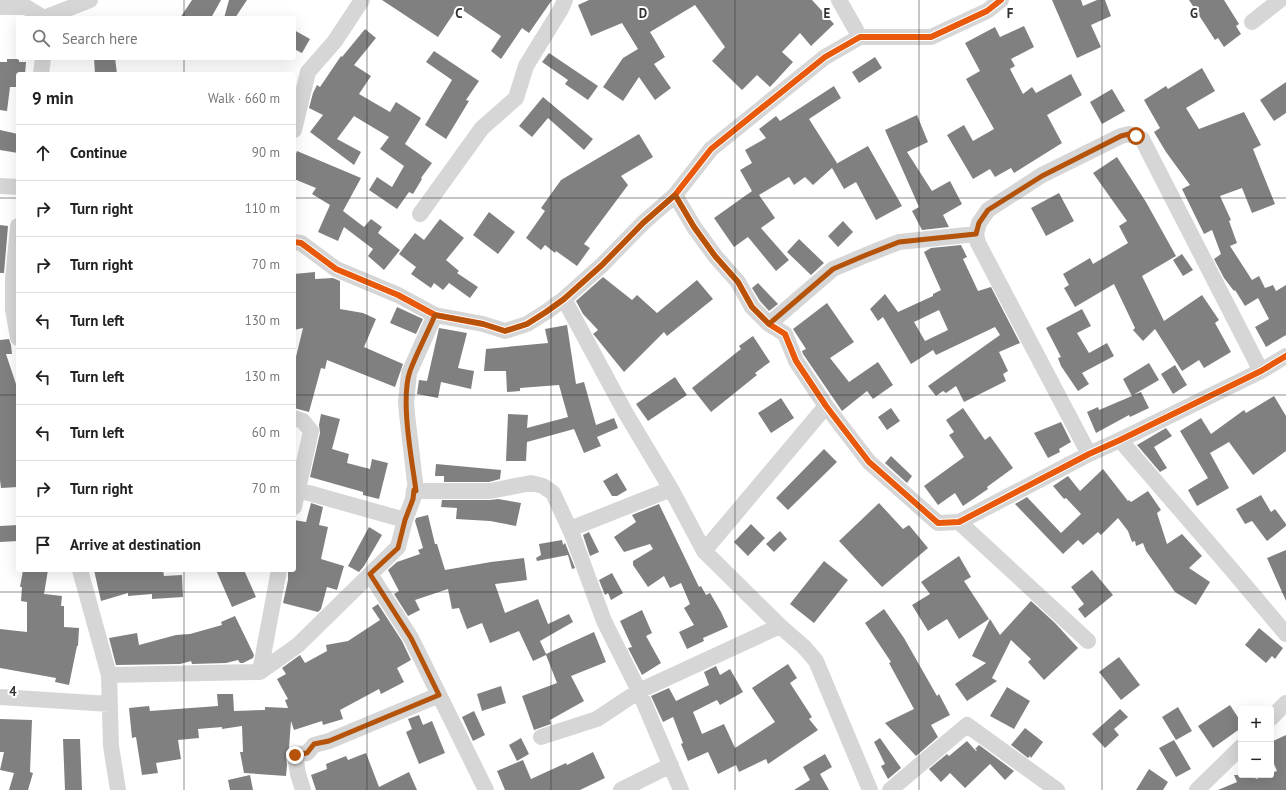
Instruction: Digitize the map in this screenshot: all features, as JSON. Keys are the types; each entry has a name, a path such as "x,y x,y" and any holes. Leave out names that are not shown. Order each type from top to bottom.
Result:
{"street":[{"path":"49,16 90,0"},
{"path":"296,122 308,72 335,41 362,0"},
{"path":"420,214 482,128 516,98 526,66 565,0"},
{"path":"839,0 860,36"},
{"path":"296,242 302,243 336,269 398,295 435,315 484,324 505,331 527,324 564,299 602,265 643,223 675,195 711,149 825,57 860,36 931,37 987,11 1001,0"},
{"path":"1252,22 1280,0"},
{"path":"0,6 26,7 41,16"},
{"path":"41,72 43,60"},
{"path":"1089,454 978,243 976,234 979,223 988,210 1042,176 1121,136 1129,134 1142,139 1261,371"},
{"path":"0,186 16,187"},
{"path":"675,195 694,227 715,256 738,282 752,307 769,324 785,334 796,361 826,406 869,462 938,523 959,522 1089,454 1261,371 1286,356"},
{"path":"769,324 833,269 899,242 976,234"},
{"path":"16,248 13,280 13,309 16,326"},
{"path":"564,299 625,412 671,489 704,552 780,626 804,647 816,661 870,790"},
{"path":"109,675 260,672 298,645 398,548 405,520 413,499 414,490 416,491 407,414 407,388 409,373 435,315"},
{"path":"704,552 826,406"},
{"path":"296,419 303,421 310,431 296,498"},
{"path":"1120,440 1286,634"},
{"path":"416,491 490,491 531,483 543,486 553,493 570,529 604,621 639,691 681,790"},
{"path":"570,529 671,489"},
{"path":"298,490 405,520"},
{"path":"959,522 1088,641"},
{"path":"81,572 109,675 111,746 118,790"},
{"path":"260,672 279,572"},
{"path":"370,574 411,638 486,790"},
{"path":"541,737 597,720 639,691 780,626"},
{"path":"303,790 298,774 295,755 307,753 314,744 329,741 439,695"},
{"path":"0,697 110,704"},
{"path":"1274,715 1286,703"},
{"path":"890,790 968,725 1057,790"},
{"path":"1197,790 1238,750"},
{"path":"621,790 671,765"}],"building":[{"path":"192,0 221,0 212,16 181,16"},
{"path":"229,0 247,0 236,16 225,16"},
{"path":"382,0 552,0 529,33 522,28 501,59 491,51 501,36 458,7 438,37"},
{"path":"589,0 812,0 834,24 811,46 800,33 782,52 793,62 770,87 757,75 742,90 712,61 725,47 695,5 650,32 665,57 654,64 671,88 655,100 639,77 623,101 603,87 623,58 638,49 622,23 591,36 578,5"},
{"path":"1052,0 1081,0 1083,6 1097,0 1105,0 1111,16 1091,25 1101,47 1077,58"},
{"path":"1189,0 1224,0 1239,24 1236,26 1241,34 1224,47 1218,38 1215,40"},
{"path":"1024,26 1034,47 1011,59 1015,66 1010,69 1023,94 1032,87 1036,93 1071,74 1082,95 1047,115 1062,143 1014,173 1011,168 995,177 990,169 973,179 947,135 964,125 973,141 994,129 966,79 980,71 965,43 995,27 1000,37"},
{"path":"365,29 376,38 354,65 371,76 359,94 390,112 396,102 421,118 405,144 432,163 421,178 422,179 413,194 409,192 397,209 369,190 377,177 392,187 404,166 380,149 389,137 354,116 337,139 361,152 354,165 310,132 323,115 309,108 317,85 320,87 341,56 342,57"},
{"path":"296,31 310,39 302,53 296,50"},
{"path":"434,51 479,81 466,100 469,101 446,139 425,125 452,80 426,62"},
{"path":"549,53 598,86 588,100 565,84 568,80 542,62"},
{"path":"875,57 882,68 859,83 852,72"},
{"path":"7,59 16,59 19,60 19,62 26,62 25,72 16,72 16,87 10,87 7,111 0,110 0,62 7,62"},
{"path":"94,60 115,60 117,72 95,72"},
{"path":"1202,68 1215,91 1186,108 1199,129 1244,112 1261,145 1253,149 1275,204 1252,213 1242,188 1220,196 1231,220 1229,221 1237,243 1230,246 1252,280 1259,276 1265,288 1273,285 1276,291 1286,285 1286,335 1266,347 1255,327 1269,319 1258,298 1245,306 1235,290 1234,291 1224,278 1214,259 1221,254 1212,230 1204,234 1182,189 1190,185 1166,152 1154,132 1160,128 1144,100 1166,86 1168,89"},
{"path":"1286,82 1286,113 1274,121 1260,100"},
{"path":"834,86 841,98 809,119 837,163 836,164 868,146 902,206 876,220 856,182 844,189 832,168 813,185 805,177 794,185 789,177 759,195 775,218 761,228 789,260 776,271 748,237 734,247 714,218 752,191 740,170 752,163 745,150 766,138 759,129 776,116 780,121"},
{"path":"1112,89 1125,111 1102,124 1090,102"},
{"path":"543,97 593,139 584,150 548,118 532,137 519,126"},
{"path":"917,115 928,142 907,152 932,191 950,181 962,204 943,215 949,227 922,230 912,211 919,207 885,130"},
{"path":"0,130 16,134 16,153 0,150"},
{"path":"639,134 653,157 621,176 628,185 584,244 590,248 577,266 556,251 555,253 545,245 541,250 526,238 545,211 541,208 561,180"},
{"path":"297,151 361,178 343,211 364,227 371,219 382,227 378,233 400,250 384,270 368,256 373,249 344,227 338,241 318,232 330,205 312,194 316,188 296,180"},
{"path":"1117,157 1146,202 1176,256 1142,276 1164,321 1202,295 1219,320 1215,323 1231,352 1204,368 1199,360 1182,371 1155,329 1143,341 1133,330 1135,328 1114,284 1075,307 1064,288 1069,285 1063,274 1090,258 1093,264 1128,243 1119,226 1127,221 1093,173"},
{"path":"1059,193 1074,221 1046,236 1031,208"},
{"path":"489,212 515,232 498,254 473,235"},
{"path":"440,219 464,238 446,260 459,271 457,273 478,287 470,298 449,283 443,290 434,283 431,288 411,274 416,267 399,254 415,233 424,240"},
{"path":"843,221 853,232 838,247 828,236"},
{"path":"0,225 8,226 4,273 0,273"},
{"path":"799,239 824,263 811,275 787,252"},
{"path":"961,245 967,257 963,259 978,291 991,287 1020,343 999,352 1008,371 1003,374 1006,381 964,402 956,386 946,393 943,391 936,396 928,386 1000,335 995,327 936,355 933,350 911,364 883,317 878,321 870,309 885,294 898,312 933,296 933,294 941,290 924,252 931,248","holes":["939,310 948,330 925,341 914,322"]},
{"path":"1182,254 1193,270 1183,276 1173,260"},
{"path":"315,272 315,279 333,278 340,281 340,309 363,313 376,319 364,347 403,364 395,387 327,360 325,369 321,368 309,412 296,409 296,357 303,328 296,330 296,274"},
{"path":"603,277 632,300 637,295 657,313 697,280 713,299 667,336 664,332 624,372 593,334 598,330 583,314 576,301"},
{"path":"758,283 778,304 769,311 760,301 752,288"},
{"path":"827,303 854,342 830,358 849,382 878,362 893,385 873,399 867,391 842,411 803,354 802,351 806,349 793,329"},
{"path":"397,307 423,319 416,334 390,323"},
{"path":"1082,309 1091,326 1077,333 1089,353 1107,343 1114,356 1082,373 1089,384 1078,391 1061,366 1058,358 1061,357 1046,328"},
{"path":"567,325 576,384 584,382 596,425 614,418 618,428 597,437 601,446 584,453 574,429 527,442 526,461 506,461 508,414 528,415 527,428 568,417 559,385 520,388 520,391 507,392 506,371 484,371 486,349 548,343 545,329"},
{"path":"439,328 467,333 458,368 474,371 471,389 441,382 438,398 417,394 419,380 427,381"},
{"path":"753,336 770,362 755,373 757,375 711,412 692,388 741,349 739,346"},
{"path":"9,339 12,354 6,354 16,384 16,487 1,488 0,480 0,340"},
{"path":"1149,363 1159,380 1133,395 1141,392 1149,408 1130,417 1129,415 1096,433 1087,412 1098,407 1099,410 1132,396 1123,379"},
{"path":"1175,365 1187,385 1173,394 1161,374"},
{"path":"675,377 687,395 648,421 636,404"},
{"path":"1274,396 1286,416 1286,451 1253,475 1229,442 1210,453 1229,488 1197,506 1188,490 1208,478 1180,431 1201,418 1211,434 1244,410 1246,413"},
{"path":"781,398 794,418 771,433 758,413"},
{"path":"891,408 900,421 887,430 878,417"},
{"path":"963,408 985,440 990,436 1013,468 987,487 988,489 963,506 955,493 938,505 924,486 964,457 949,435 954,432 946,420"},
{"path":"321,414 340,419 332,449 349,454 347,463 370,469 372,459 388,463 379,499 363,495 363,492 310,477 320,433 319,425"},
{"path":"1061,422 1071,442 1059,449 1060,452 1048,458 1034,433"},
{"path":"1166,428 1172,436 1154,447 1167,468 1160,472 1137,445"},
{"path":"824,449 837,462 788,510 776,498"},
{"path":"891,456 912,476 907,483 885,463"},
{"path":"436,464 501,470 500,479 489,482 444,482 444,476 435,476"},
{"path":"1103,469 1128,501 1129,500 1131,502 1148,491 1161,510 1157,513 1167,544 1182,534 1202,556 1189,568 1210,582 1196,605 1175,592 1146,551 1143,543 1136,546 1135,541 1132,542 1128,531 1118,518 1101,535 1098,532 1083,545 1078,540 1063,554 1015,504 1027,497 1061,533 1081,514 1066,498 1064,499 1053,486 1068,476 1080,491"},
{"path":"617,473 627,490 617,496 612,496 603,481"},
{"path":"1261,495 1271,512 1275,509 1286,524 1286,526 1267,541 1252,521 1245,524 1236,509"},
{"path":"498,499 521,503 516,526 490,521 456,519 457,508 441,507 442,500"},
{"path":"311,503 323,507 319,525 328,527 321,559 344,566 337,590 327,587 321,609 318,612 283,603 288,580 288,572 296,572 296,520 306,522"},
{"path":"879,503 903,529 909,525 928,548 882,587 839,541"},
{"path":"659,504 699,587 701,586 706,595 710,593 728,627 703,638 704,641 687,649 679,632 694,625 684,608 690,604 681,583 670,588 664,576 648,587 633,565 633,561 653,549 650,544 624,552 614,537 636,522 632,515"},
{"path":"428,515 435,544 437,544 445,570 524,558 527,580 495,584 505,613 538,599 548,624 569,614 573,622 540,641 546,654 594,632 606,662 571,676 584,701 550,720 551,724 534,730 522,696 557,683 546,655 533,661 519,631 490,643 482,623 467,629 459,608 452,609 448,589 415,600 420,610 408,616 394,594 399,591 388,570 397,562 420,554 418,550 423,548 415,521 416,518"},
{"path":"751,524 765,538 748,556 734,542"},
{"path":"16,525 16,541 0,542 0,526"},
{"path":"369,527 382,535 359,572 348,566"},
{"path":"780,531 787,539 774,552 766,544"},
{"path":"589,532 599,552 590,556 583,535"},
{"path":"562,540 563,545 565,543 575,568 572,569 568,555 537,561 536,558 541,555 539,544"},
{"path":"1286,550 1286,601 1267,558"},
{"path":"959,556 971,577 964,581 989,619 959,639 947,619 928,631 912,605 930,594 921,582"},
{"path":"824,561 848,580 814,623 790,604"},
{"path":"1092,570 1113,595 1085,618 1078,609 1084,604 1071,587"},
{"path":"23,572 48,572 44,594 62,596 61,606 64,606 64,627 79,628 78,646 69,685 55,682 56,678 0,668 0,629 27,632 27,602 21,601 22,587 20,587"},
{"path":"94,572 163,572 164,576 182,575 183,597 152,599 152,594 128,596 128,593 101,601"},
{"path":"217,572 245,572 256,597 232,607"},
{"path":"612,573 623,593 611,600 608,593 605,595 599,580"},
{"path":"1031,601 1055,623 1078,648 1044,680 1028,662 1031,659 1011,640 992,678 997,681 967,701 955,684 986,663 972,656 990,619 1000,635"},
{"path":"378,604 402,641 411,660 397,668 404,682 381,694 379,689 340,710 343,719 323,725 322,721 294,730 291,721 289,748 286,752 286,776 244,773 240,752 243,752 242,726 222,729 222,727 198,729 199,738 178,740 181,759 156,763 158,773 142,775 136,737 132,738 129,708 149,706 150,711 218,706 217,694 233,694 234,711 265,710 265,707 288,708 285,700 288,699 277,679 286,674 282,668 300,655 305,663 327,651 326,645 348,641 380,620 372,608"},
{"path":"884,609 904,638 937,696 939,694 950,715 931,725 938,737 916,756 885,723 914,709 889,663 891,662 865,623"},
{"path":"642,610 652,633 646,636 661,663 642,675 628,648 632,647 620,621"},
{"path":"235,616 254,655 253,658 243,663 240,663 238,660 226,663 192,664 191,661 180,664 116,665 109,638 137,633 139,645 176,635 190,634 222,625 221,622"},
{"path":"1259,628 1283,648 1275,659 1272,656 1266,663 1245,645"},
{"path":"1119,657 1140,685 1121,700 1099,672"},
{"path":"788,664 797,678 790,683 812,717 809,719 818,730 768,764 766,759 739,772 736,765 718,774 708,752 688,761 673,717 663,722 651,696 669,688 676,701 709,685 704,672 716,666 720,675 730,669 743,692 720,705 717,700 693,712 702,734 724,724 735,748 775,722 752,688"},
{"path":"501,686 506,703 482,711 477,694"},
{"path":"1007,687 1030,701 1014,729 990,716"},
{"path":"1230,705 1238,717 1238,730 1213,748 1198,726"},
{"path":"1178,707 1192,731 1176,740 1162,717"},
{"path":"1120,709 1128,717 1114,729 1119,735 1105,748 1092,734"},
{"path":"474,711 485,735 473,741 462,717"},
{"path":"419,715 423,725 432,721 445,753 419,764 406,732 412,729 408,719"},
{"path":"0,719 32,720 30,772 33,773 28,790 9,790 14,773 0,770 4,752 0,752"},
{"path":"1025,728 1043,742 1031,758 1030,756 1028,758 1011,745"},
{"path":"1286,735 1286,790 1218,790 1237,782 1234,775 1238,775 1238,778 1274,778 1274,772 1277,771 1274,764 1274,741"},
{"path":"521,738 529,754 517,761 509,745"},
{"path":"880,738 901,768 888,779 881,766 885,764 874,742"},
{"path":"63,739 80,739 82,790 65,790"},
{"path":"1174,740 1191,769 1176,777 1159,748"},
{"path":"967,741 976,751 977,750 975,749 979,745 1014,771 1005,780 990,764 965,788 950,773 941,782 929,769 947,754 949,756"},
{"path":"593,752 605,778 580,790 505,790 497,771 523,760 531,779 566,763 567,765"},
{"path":"366,753 379,787 409,772 417,790 316,790 311,775 327,769 326,764 346,756 348,760"},
{"path":"825,754 832,767 820,774 829,790 794,790 810,780 803,767"},
{"path":"1149,769 1168,782 1163,790 1136,790"},
{"path":"250,775 253,790 230,790 228,780"}],"cycle path":[{"path":"296,242 301,243 336,269 398,295 435,315 483,324 505,331 527,324 564,299 602,265 643,223 675,195 711,149 825,57 860,37 931,37 987,11 1001,0"},
{"path":"675,195 694,227 715,256 738,282 752,307 769,324 785,334 796,361 826,406 869,462 938,523 959,522 1089,454 1261,371 1286,356"}],"route":[{"path":"295,755 307,753 314,744 329,741 439,695 411,638 370,574 398,548 405,520 413,499 414,490 416,491 407,414 407,388 409,373 435,315 484,324 505,331 527,324 564,299 602,265 643,223 675,195 694,227 715,256 738,282 752,307 769,324 833,269 899,242 976,234 979,223 988,210 1042,176 1121,136 1129,134 1136,136"}]}
